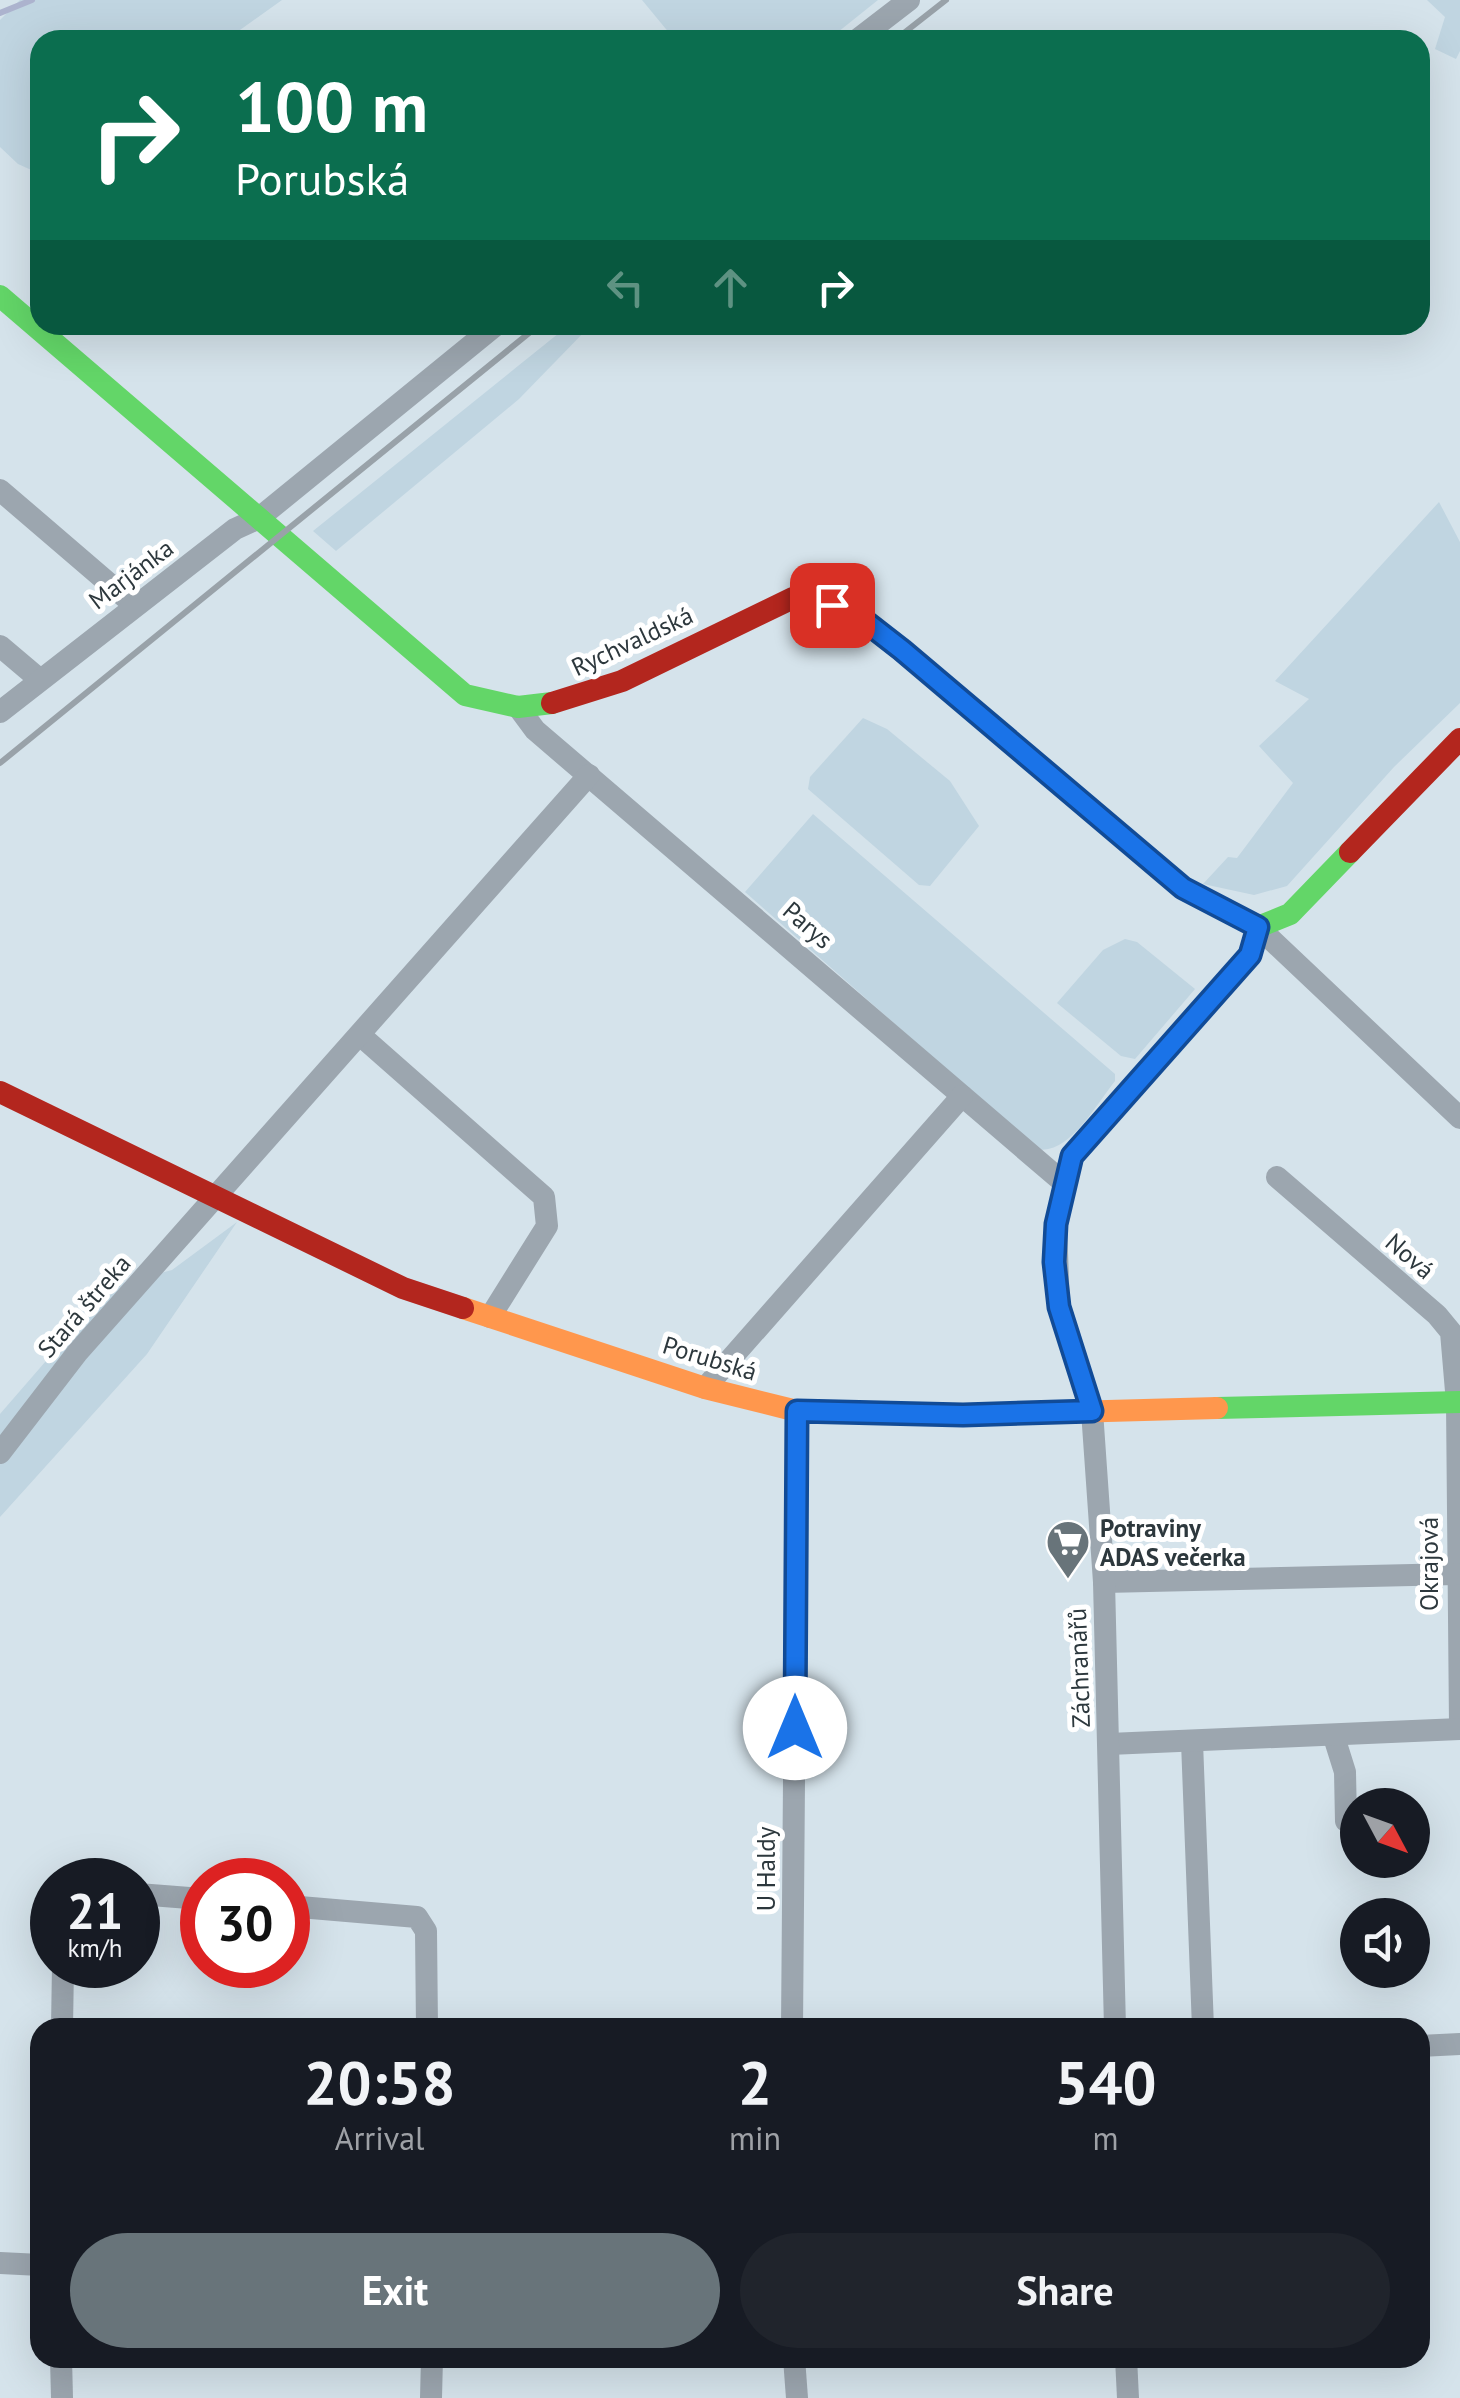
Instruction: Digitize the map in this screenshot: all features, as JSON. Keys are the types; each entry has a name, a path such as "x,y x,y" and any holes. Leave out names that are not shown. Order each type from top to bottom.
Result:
{"street":[{"path":"870,30 909,0"},
{"name":"Rychvaldská","path":"0,296 30,322"},
{"name":"Rychvaldská","path":"46,335 465,695 518,706 568,701 622,681 792,598 832,605 857,615 902,650 1183,888 1258,927"},
{"name":"Marjánka","path":"0,712 235,528 259,518 484,335"},
{"path":"0,490 134,605"},
{"path":"0,646 39,679"},
{"name":"Parys","path":"518,706 535,730 1064,1183"},
{"path":"1258,927 1290,914 1460,739"},
{"name":"Stará štreka","path":"0,1453 77,1353 589,775"},
{"path":"1258,927 1460,1118"},
{"path":"1092,1411 1059,1307 1054,1262 1064,1183 1072,1156 1250,955 1258,927"},
{"path":"360,1035 544,1198 547,1226 490,1317"},
{"name":"Porubská","path":"0,1092 403,1288 705,1388 797,1411 963,1415 1458,1402"},
{"path":"705,1388 962,1096"},
{"name":"Nová","path":"1278,1178 1451,1332 1458,1402"},
{"name":"Okrajová","path":"1458,1402 1456,1574 1460,1727"},
{"name":"U Haldy","path":"792,2018 797,1411"},
{"name":"Záchranářů","path":"1092,1411 1104,1582 1116,2018"},
{"path":"1104,1582 1456,1574"},
{"name":"Záchranářů","path":"1109,1744 1334,1737 1460,1727"},
{"path":"1334,1737 1345,1772 1345,1788"},
{"path":"1192,1742 1203,2018"},
{"path":"310,1908 416,1917 426,1930 428,2018"},
{"path":"62,2018 63,1988"},
{"path":"1430,2046 1460,2044"},
{"path":"0,2263 30,2264"},
{"path":"62,2368 62,2398"},
{"path":"431,2398 432,2368"},
{"path":"795,2368 797,2398"},
{"path":"1126,2368 1128,2398"}],"shaded area":[{"path":"20,0 282,0 240,30 30,30 30,169 0,147 0,20"},
{"path":"642,0 878,0 840,30 667,30"},
{"path":"1427,0 1460,0 1460,51 1456,59 1435,49 1445,17"},
{"path":"557,335 581,335 519,399 336,551 313,531"},
{"path":"1439,502 1460,542 1460,703 1394,767 1287,886 1254,895 1203,884 1228,857 1237,858 1293,783 1259,746 1309,699 1275,681"},
{"path":"863,718 887,729 950,781 979,826 930,886 919,885 808,789 810,777"},
{"path":"813,814 1115,1074 1115,1081 1071,1136 1049,1149 1037,1149 745,892"},
{"path":"1125,939 1137,942 1195,989 1135,1059 1121,1056 1057,1003 1103,950"},
{"path":"237,1222 147,1354 0,1517 0,1414 111,1286 172,1270"}],"waterway":[{"path":"0,13 32,0"}],"railway":[{"path":"908,30 946,0"},
{"path":"0,763 527,335"}],"traffic: fast":[{"path":"0,296 30,322"},
{"path":"45,335 465,695 518,707 552,703"},
{"path":"950,690 1183,888 1258,927 1290,914 1350,852"},
{"path":"1217,1408 1460,1402"}],"traffic: slow":[{"path":"463,1308 705,1388 797,1411 963,1415 1217,1408"}],"traffic: jam":[{"path":"552,703 622,681 793,598 857,615 950,690"},
{"path":"1350,852 1460,739"},
{"path":"0,1092 403,1288 463,1308"}],"place":[{"name":"Potraviny ADAS večerka","path":"1068,1580"}],"route":[{"path":"795,1728 797,1411 963,1415 1092,1411 1078,1378 1059,1307 1054,1262 1056,1224 1072,1156 1250,955 1258,927 1243,923 1183,888 902,650 857,615 832,605"}]}
